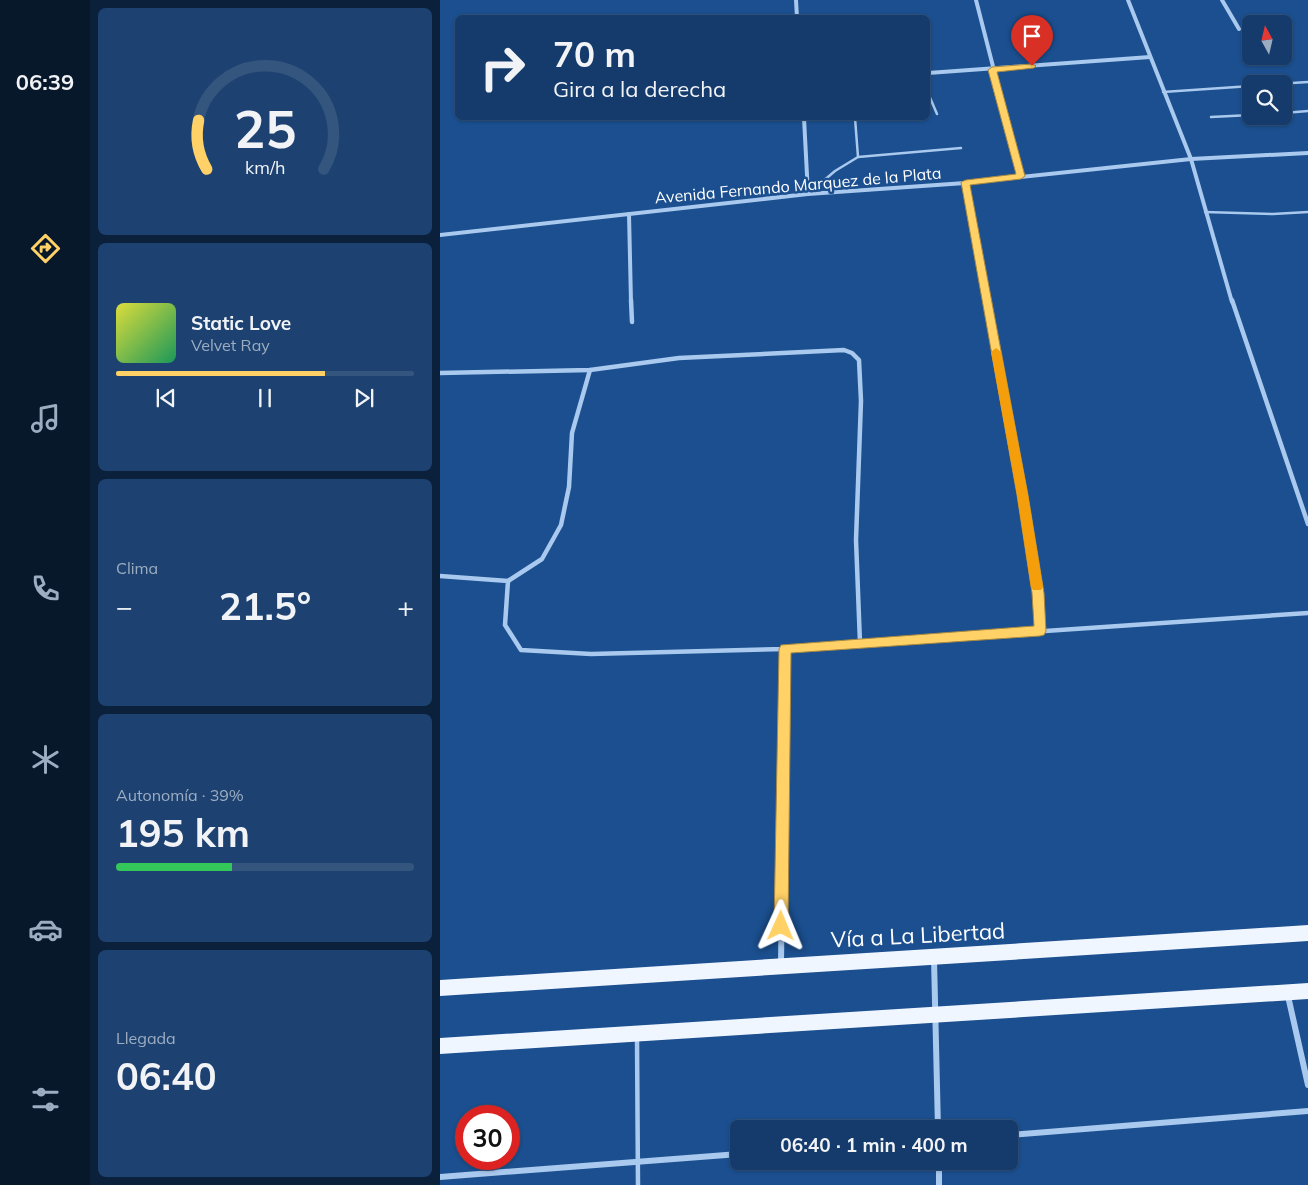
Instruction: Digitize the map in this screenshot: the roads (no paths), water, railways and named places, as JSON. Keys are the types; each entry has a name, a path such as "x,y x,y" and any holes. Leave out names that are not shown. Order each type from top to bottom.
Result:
{"main road":[{"name":"Vía a La Libertad","path":"440,988 1308,933"},
{"path":"440,1046 1308,991"}],"street":[{"path":"796,0 797,15"},
{"path":"976,0 992,70 1021,176"},
{"path":"1128,0 1191,160 1236,316 1308,524"},
{"path":"1222,0 1239,28"},
{"path":"930,73 992,70 1150,57"},
{"path":"804,120 808,194"},
{"name":"Avenida Fernando Marquez de la Plata","path":"440,235 808,194 966,182 1191,160 1308,153"},
{"path":"966,182 1023,495 1038,593 1040,631"},
{"path":"629,214 632,322"},
{"path":"440,373 590,370 679,358 835,350 844,350 852,353 859,360 861,401 856,540 860,643"},
{"path":"440,576 508,581 542,559 561,525 569,487 572,433 590,370"},
{"path":"508,581 505,624 521,650 591,654 785,649 1308,612"},
{"path":"780,966 785,649"},
{"path":"934,957 938,1120"},
{"path":"1287,993 1308,1085"},
{"path":"1018,1134 1308,1111"},
{"path":"440,1176 730,1155"},
{"path":"939,1170 939,1185"}],"lane":[{"path":"1292,83 1308,82"},
{"path":"1164,92 1242,87"},
{"path":"930,97 937,114"},
{"path":"1292,112 1308,111"},
{"path":"1211,117 1242,115"},
{"path":"855,120 858,157"},
{"path":"808,194 835,171 858,157 961,148"},
{"path":"1205,212 1273,214 1308,212"},
{"path":"637,1033 638,1185"}]}
